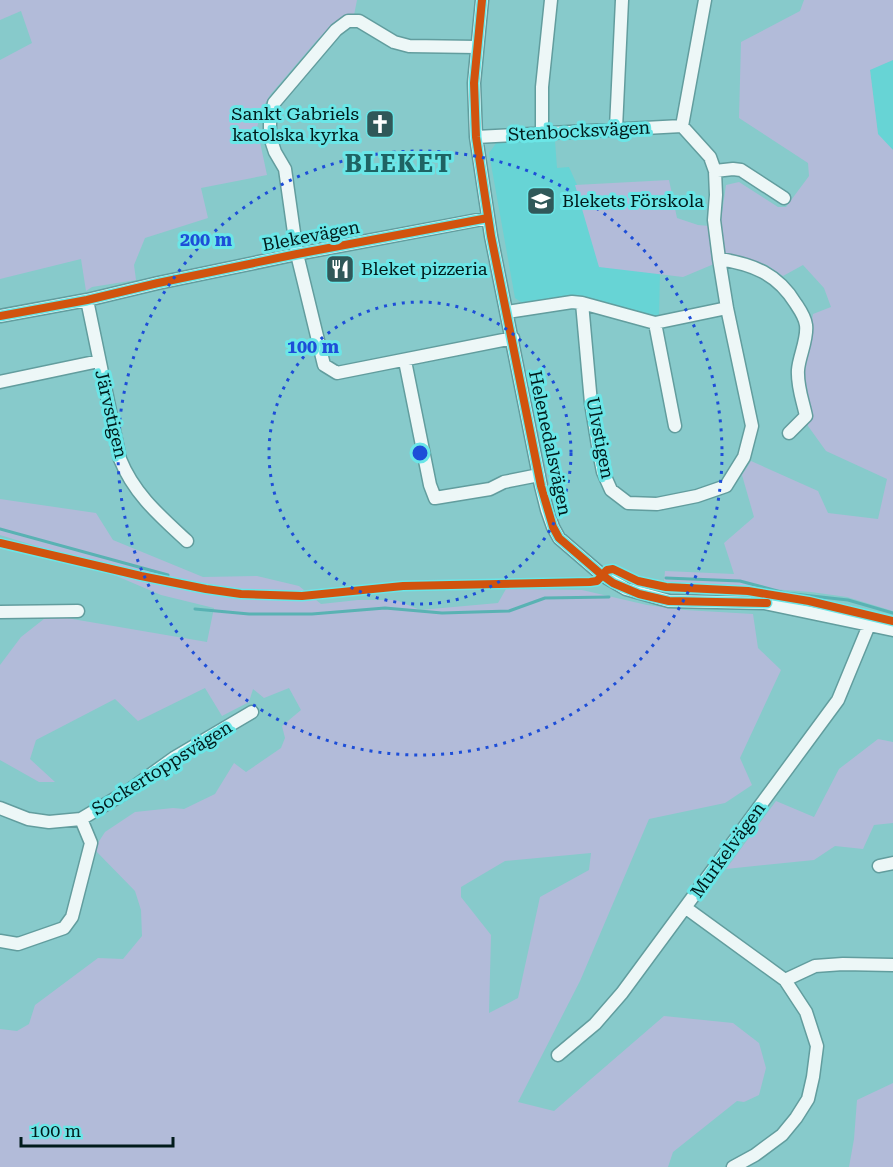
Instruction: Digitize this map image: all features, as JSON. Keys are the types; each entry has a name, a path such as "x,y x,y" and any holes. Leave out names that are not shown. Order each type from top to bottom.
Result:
{"street":[{"name":"Helenedalsvägen","path":"482,0 474,83 476,137 488,218 539,475 547,510 559,538 602,575 626,589 669,601 764,603 893,630"},
{"path":"542,132 542,87 550,0"},
{"path":"616,128 622,0"},
{"path":"682,126 705,0"},
{"name":"Blekevägen","path":"297,254 285,169 275,152 270,137 270,122 274,103 336,30 348,21 359,21 394,42 409,46 477,47"},
{"name":"Stenbocksvägen","path":"476,137 682,126"},
{"name":"Ulvstigen","path":"582,303 591,403 603,472 611,490 621,499 631,503 657,504 697,496 726,486 744,457 752,426 719,259 714,220 715,171 710,157 682,126"},
{"path":"715,171 741,170 784,198"},
{"name":"Blekevägen","path":"0,316 87,300 297,254 488,218"},
{"path":"297,254 324,365 337,373 513,338"},
{"path":"719,259 737,261 774,277 791,295 803,316 805,333 798,373 806,416 789,434"},
{"name":"Järvstigen","path":"87,300 120,459 131,483 147,504 187,541"},
{"path":"507,312 572,302 655,323 727,308"},
{"path":"655,323 675,426"},
{"path":"0,382 99,361"},
{"path":"405,361 430,485 435,498 490,489 504,482 539,475"},
{"path":"0,612 78,611"},
{"name":"Murkelvägen","path":"558,1055 595,1023 622,993 838,700 869,625"},
{"name":"Sockertoppsvägen","path":"0,808 28,819 49,822 81,819 174,758 252,712"},
{"path":"0,941 18,944 64,928 72,917 91,843 81,819"},
{"path":"879,866 893,863"},
{"path":"686,908 785,980 806,1012 817,1046 808,1099 796,1118 782,1135 755,1155 733,1167"},
{"path":"785,980 815,966 893,965"}],"shaded area":[{"path":"0,0 357,0 354,15 343,16 318,39 270,95 261,111 257,128 267,175 201,188 208,218 145,238 134,265 136,280 92,287 86,291 81,259 0,279 0,60 32,43 21,11 0,20"},
{"path":"804,0 893,0 893,60 870,70 878,134 893,150 893,611 847,597 811,592 747,587 680,586 664,582 665,571 734,574 724,543 754,517 742,475 751,461 818,491 828,513 878,519 887,479 826,451 808,426 804,368 813,314 831,307 824,288 803,265 783,276 767,265 725,253 713,254 714,264 683,277 599,267 575,185 669,180 677,218 698,225 720,227 726,185 739,182 778,207 786,207 809,176 808,163 739,118 741,42 800,11"},
{"path":"893,60 893,150 878,135 870,69"},
{"name":"Blekets Förskola","path":"555,141 557,168 569,167 599,234 660,272 659,319 573,296 524,304 515,298 489,153 497,142"},
{"path":"0,499 96,513 113,540 203,577 257,576 299,586 321,604 358,600 396,600 420,610 498,603 506,589 582,590 647,605 753,614 758,648 781,670 740,758 752,785 725,803 649,819 580,981 518,1102 554,1111 664,1016 733,1023 759,1043 766,1068 759,1095 744,1102 737,1101 673,1152 668,1167 0,1167 0,1029 17,1031 29,1024 35,1005 98,958 123,959 142,936 141,910 135,891 94,849 105,832 135,812 184,809 215,794 234,763 246,772 281,748 285,738 282,726 301,710 289,688 264,698 253,689 249,702 222,716 205,688 138,721 115,699 36,740 30,759 55,782 39,782 0,760 0,665 21,637 49,615 207,642 214,608 161,595 72,557 0,535","holes":["591,853 589,870 540,897 518,998 489,1013 491,935 461,897 461,887 505,861"]},
{"path":"878,739 893,742 893,823 874,825 863,849 835,846 814,860 726,869 776,801 814,817 839,769"},
{"path":"893,1083 893,1167 849,1167 857,1100"}],"waterway":[{"path":"0,529 168,575"},
{"path":"666,578 740,581 785,593 848,600 893,613"},
{"path":"195,609 249,614 312,614 385,608 442,613 509,611 545,598 609,597"}],"cycle path":[{"path":"482,0 474,83 476,137 491,236 541,486 553,527 559,538 602,575 613,583 639,594 669,601 767,603"},
{"path":"0,316 87,300 297,254 488,218"},
{"path":"0,543 141,576 241,594 302,596 403,586 590,582 597,581 607,570 613,569 638,581 666,587 748,591 809,601 893,621"}],"place":[{"name":"Sankt Gabriels katolska kyrka","path":"380,124"},
{"name":"Blekets Förskola","path":"541,201"},
{"name":"Bleket pizzeria","path":"340,269"}],"district":[{"name":"BLEKET","path":"399,164"}]}
